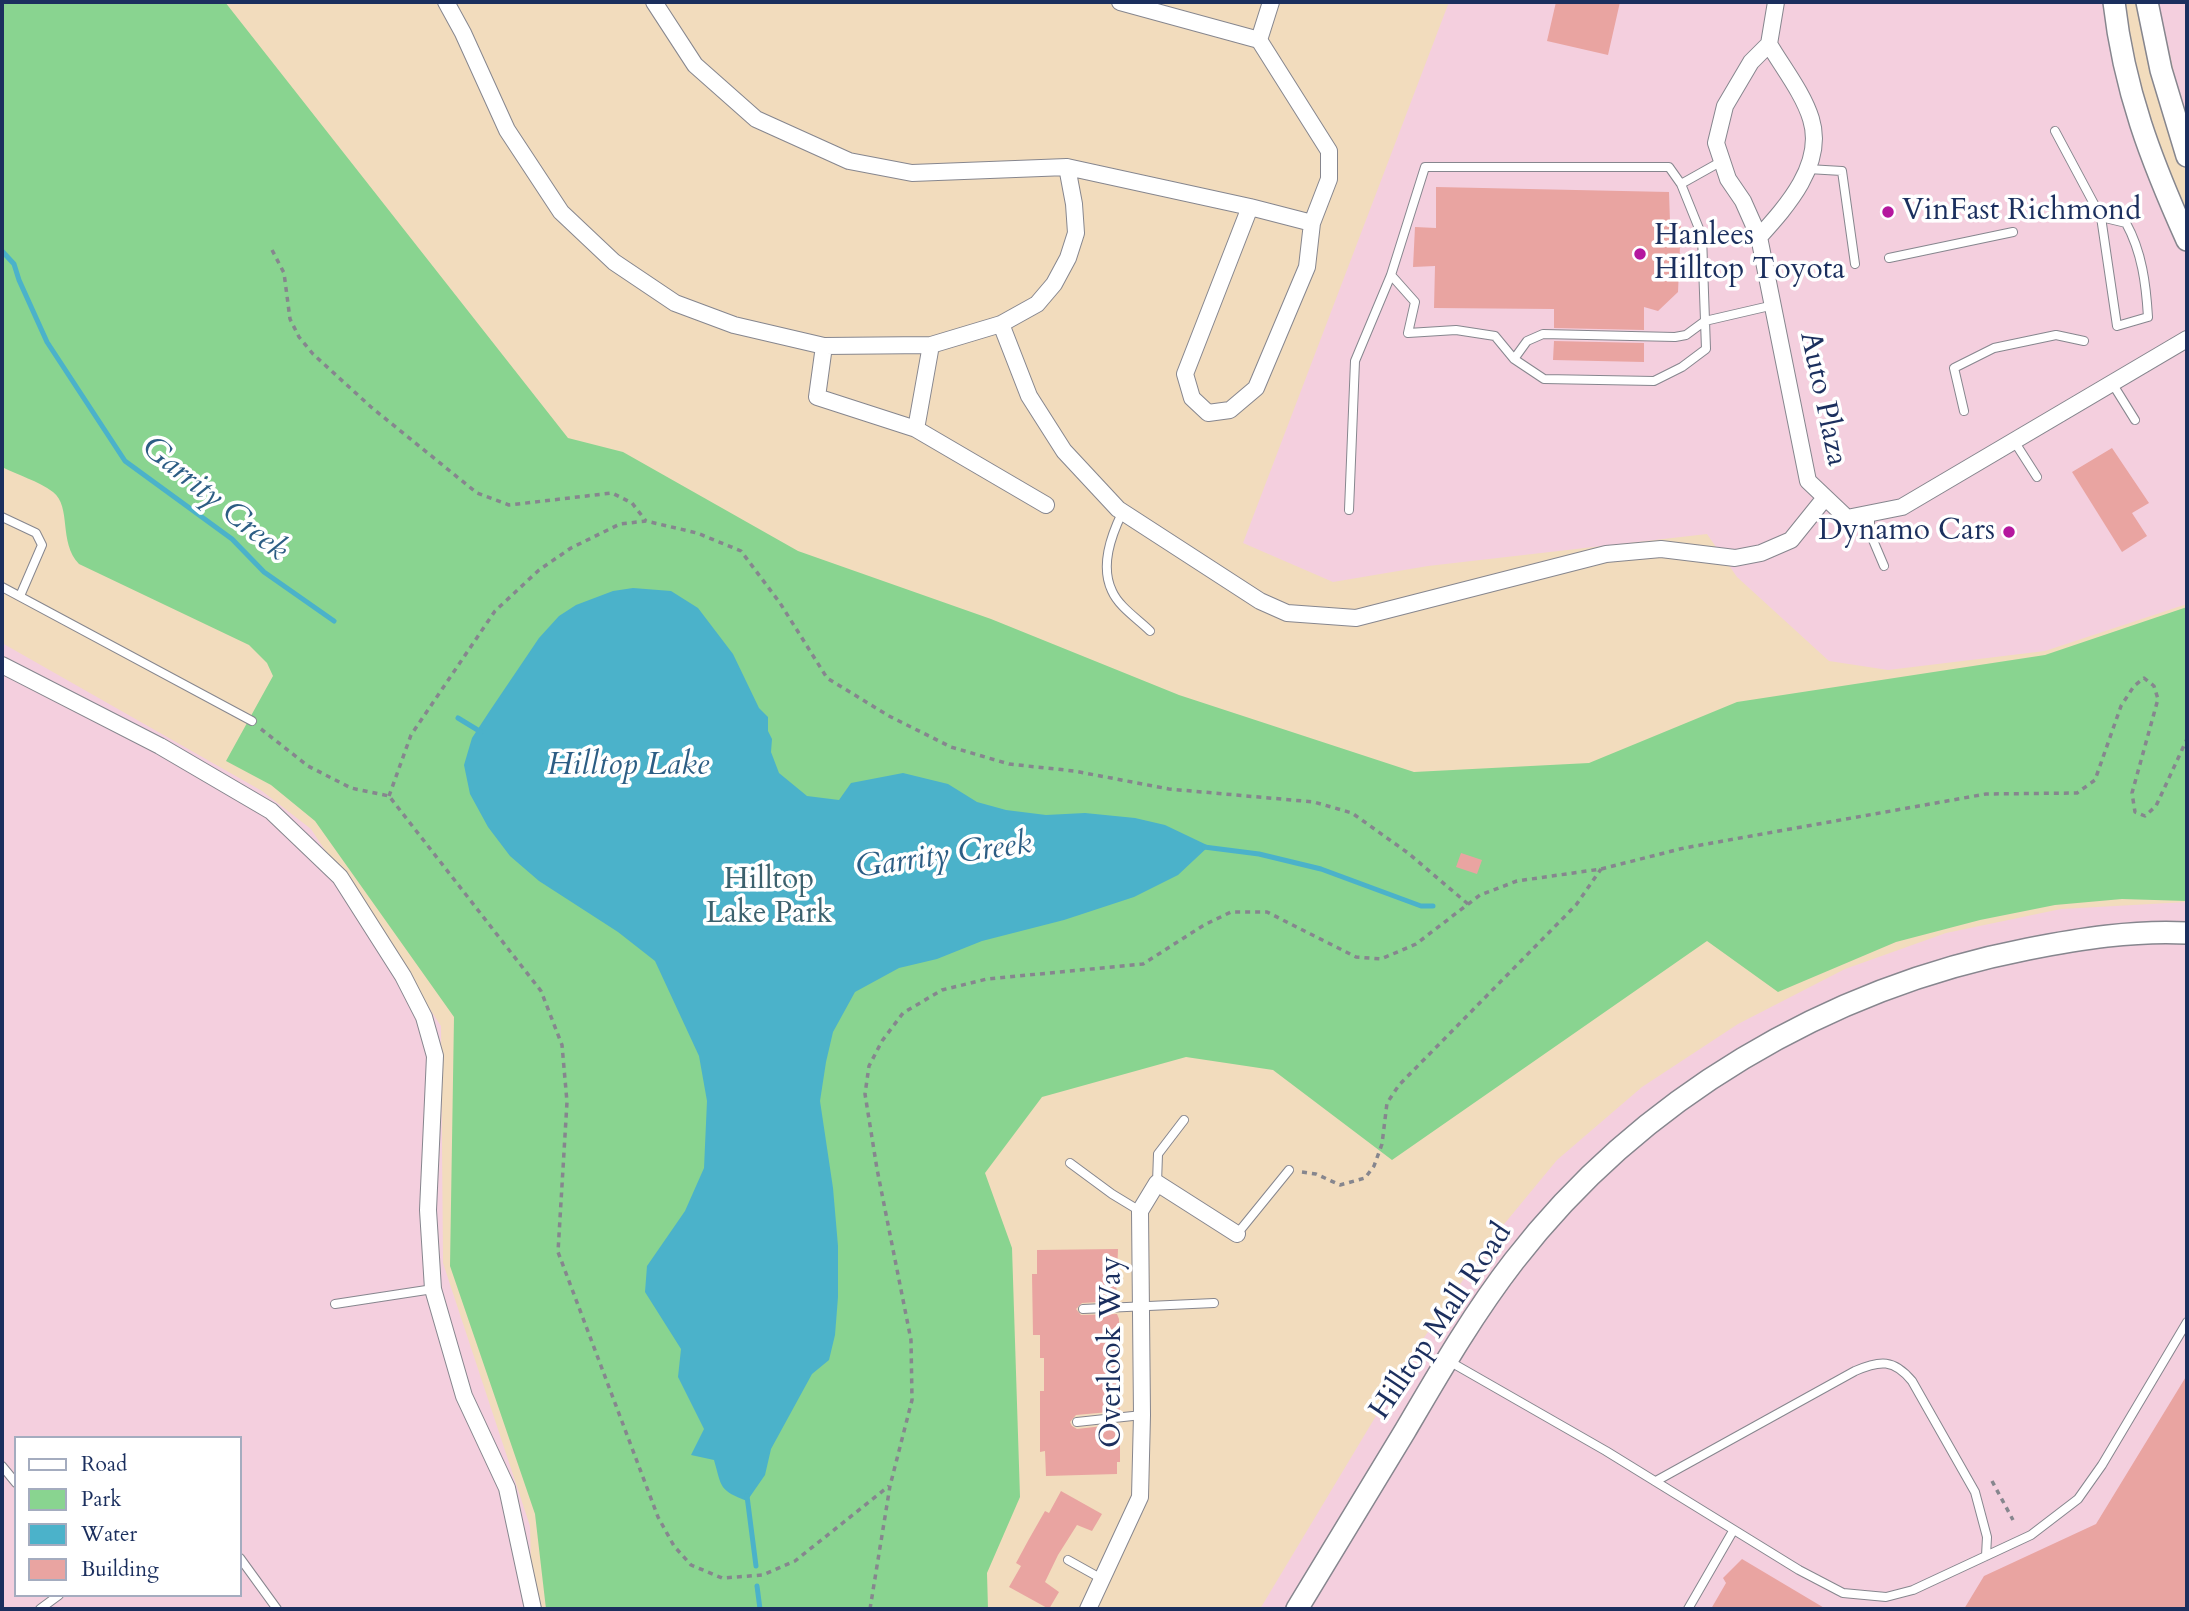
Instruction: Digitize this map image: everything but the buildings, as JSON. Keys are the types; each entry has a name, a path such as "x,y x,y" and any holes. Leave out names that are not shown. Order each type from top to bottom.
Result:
{"street":[{"path":"446,2 507,130 561,212 614,262 676,303 734,325 824,346 931,345 1001,324 1037,304 1054,284 1068,258 1076,233 1067,167"},
{"path":"654,2 695,65 756,118 849,161 912,173 1067,167 1250,206 1312,223"},
{"path":"1120,2 1259,40 1329,151 1329,179 1312,223 1307,267 1256,388 1230,410 1208,413 1192,398 1185,374 1250,206"},
{"path":"1259,40 1271,2"},
{"path":"1759,237 1790,202 1808,169 1815,138 1811,118 1769,44 1776,2"},
{"path":"2115,2 2127,81 2156,170 2187,240"},
{"path":"2147,2 2161,70 2187,156"},
{"name":"Auto Plaza","path":"1769,44 1751,62 1725,106 1716,143 1728,179 1743,201 1759,237 1808,481 1847,518 1902,507 2187,339"},
{"path":"1001,324 1029,396 1064,451 1122,513 1260,601 1287,613 1356,618 1606,554 1661,549 1735,558 1761,553 1791,540 1824,499"},
{"path":"916,429 931,345"},
{"path":"824,346 817,397 916,429 1046,505"},
{"path":"2,665 160,746 271,811 340,877 403,976 424,1017 435,1056 428,1210 433,1289 464,1396 506,1488 533,1609"},
{"name":"Hilltop Mall Road","path":"1297,1609 1484,1302 1516,1259 1579,1186 1658,1118 1764,1045 1868,996 1911,979 1978,960 2077,940 2187,933"},
{"path":"1140,1211 1157,1183 1237,1234"},
{"name":"Overlook Way","path":"1088,1609 1140,1497 1140,1211"}],"lane":[{"path":"2055,131 2101,217 2116,326 2148,317 2146,284 2135,239 2126,223 2101,217"},
{"path":"1681,184 1722,161"},
{"path":"1349,510 1355,362 1391,275 1425,167 1669,167 1681,184 1702,236 1706,349 1682,367 1654,381 1544,379 1514,359 1495,336 1455,330 1408,333 1415,302 1391,275"},
{"path":"1808,169 1842,171 1855,264"},
{"path":"1889,258 2013,232"},
{"path":"1514,359 1527,341 1543,334 1675,337 1686,335 1705,321 1774,305"},
{"path":"1964,411 1954,368 1994,348 2056,335 2084,341"},
{"path":"2112,383 2136,420"},
{"path":"2014,441 2037,477"},
{"path":"1122,513 1107,555 1107,572 1112,592 1150,631"},
{"path":"1870,513 1870,533 1884,566"},
{"path":"2,517 36,533 42,545 20,596"},
{"path":"2,587 251,721"},
{"path":"1157,1183 1158,1154 1184,1120"},
{"path":"1070,1163 1140,1211"},
{"path":"1237,1234 1289,1170"},
{"path":"335,1304 433,1289"},
{"path":"1083,1309 1214,1303"},
{"path":"1447,1360 1656,1481 1733,1531 1843,1593 1886,1597 1913,1590 2031,1535 2078,1499 2102,1465 2187,1322"},
{"path":"1656,1481 1855,1371 1872,1363 1887,1364 1901,1368 1912,1381 1975,1492 1987,1537 1986,1556"},
{"path":"1077,1422 1142,1415"},
{"path":"2,1465 14,1480"},
{"path":"1688,1609 1733,1531"},
{"path":"1068,1560 1102,1579"},
{"path":"242,1561 277,1609"},
{"path":"40,1609 55,1597"}],"path":[{"path":"272,250 284,273 290,319 299,337 313,354 371,407 477,493 509,505 612,493 632,503 646,521"},
{"path":"389,796 411,735 495,611 539,570 571,548 620,524 646,521 697,533 741,551 780,603 827,678 889,716 951,747 1009,764 1074,771 1169,789 1314,802 1352,813 1408,853 1468,904"},
{"path":"870,1609 890,1486 912,1400 911,1340 865,1094 869,1066 882,1041 904,1013 942,990 987,979 1143,964 1204,925 1231,912 1267,912 1356,957 1381,959 1416,944 1480,895 1517,881 1601,869 1684,848 1986,794 2077,793 2095,780 2121,706 2134,686 2144,678 2154,686 2158,699 2132,793 2135,812 2145,816 2156,806 2187,738"},
{"path":"251,721 308,766 351,789 389,796 541,990 562,1045 567,1102 558,1252 658,1517 674,1546 691,1565 722,1578 763,1575 795,1561 890,1486"},
{"path":"1289,1170 1316,1174 1340,1185 1365,1178 1374,1166 1382,1144 1387,1103 1399,1085 1576,905 1601,869"},
{"path":"1992,1481 2013,1520"}],"shaded area":[{"path":"1449,2 2112,2 2187,246 2187,604 2045,651 1888,670 1829,661 1737,577 1707,534 1428,566 1333,582 1243,543"},
{"path":"2158,2 2187,2 2187,129"},
{"path":"2,643 262,791 311,829 441,1026 443,1263 530,1526 532,1609 2,1609"},
{"path":"2187,902 2187,1609 1260,1609 1415,1351 1486,1246 1557,1160 1642,1087 1738,1024 1845,969 1946,933 2061,909"}],"green space":[{"name":"Hilltop Lake Park","path":"2,2 225,2 568,438 623,452 798,551 991,619 1179,695 1414,772 1589,763 1737,702 2045,655 2187,607 2187,901 2122,899 2055,905 1980,920 1896,942 1778,992 1707,941 1392,1160 1273,1070 1186,1057 1042,1097 985,1173 1012,1248 1020,1497 987,1573 988,1609 546,1609 535,1514 450,1266 454,1017 315,821 271,785 226,761 273,676 267,663 249,645 79,564 69,546 59,498 41,485 2,467"}],"water":[{"name":"Hilltop Lake","path":"633,588 671,591 698,608 733,654 759,708 768,717 768,731 772,739 771,752 779,773 807,796 839,800 851,783 903,773 948,784 977,802 1006,810 1046,815 1085,813 1135,818 1165,825 1209,846 1178,875 1134,897 1064,920 982,941 937,959 899,968 855,992 833,1032 820,1101 833,1188 838,1246 835,1335 829,1360 812,1374 771,1449 765,1475 747,1501 726,1491 714,1460 691,1455 704,1429 678,1377 681,1349 645,1292 647,1266 685,1211 704,1168 707,1101 699,1056 655,961 618,932 539,881 510,856 488,827 470,794 464,765 472,738 539,638 559,616 576,605 613,591"}],"waterway":[{"name":"Garrity Creek","path":"2,251 14,264 47,342 125,461 232,539 264,572 334,621"},
{"name":"Garrity Creek","path":"458,718 481,732"},
{"name":"Garrity Creek","path":"1204,847 1259,854 1321,869 1421,906 1433,906"},
{"path":"747,1496 756,1566"},
{"path":"757,1586 760,1609"}],"place":[{"name":"VinFast Richmond","path":"1888,212"},
{"name":"Hanlees Hilltop Toyota","path":"1640,254"},
{"name":"Dynamo Cars","path":"2009,532"}]}
